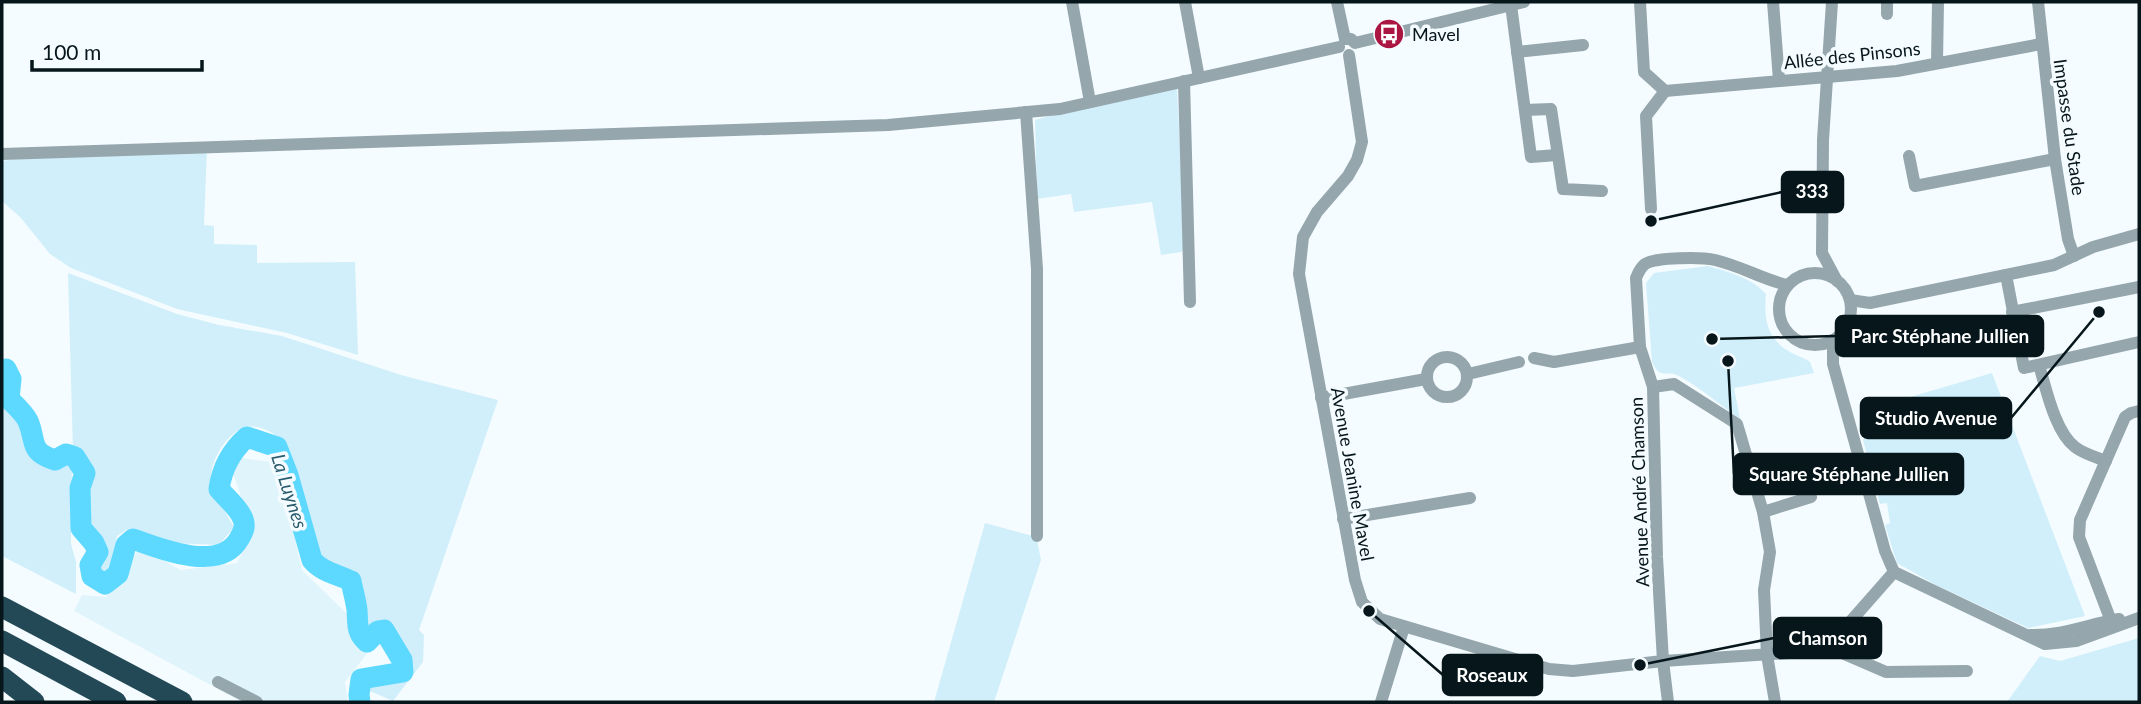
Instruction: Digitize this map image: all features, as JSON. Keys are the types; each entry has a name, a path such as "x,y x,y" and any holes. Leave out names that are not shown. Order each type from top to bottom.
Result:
{"highway":[{"path":"2,607 182,702"},
{"path":"2,641 117,702"},
{"path":"2,677 34,702"}],"street":[{"path":"1072,2 1090,102"},
{"path":"1185,2 1199,78"},
{"name":"Avenue Jeanine Mavel","path":"1336,2 1347,46 1362,142 1357,160 1348,176 1317,212 1303,237 1299,274 1343,519 1362,602 1380,619 1549,669 1573,671 1663,661 1807,653 1828,647"},
{"path":"2,154 888,125 1060,109 1347,46 1524,2"},
{"path":"1640,2 1644,72 1665,91 1646,116 1651,209"},
{"path":"1773,2 1779,80"},
{"path":"1832,2 1823,139 1822,253 1837,281"},
{"path":"1937,62 1938,2"},
{"name":"Impasse du Stade","path":"2038,2 2055,159 2068,239 2074,256"},
{"path":"1511,5 1531,157 1557,155"},
{"name":"Allée des Pinsons","path":"1665,91 1897,71 2041,44"},
{"path":"1517,52 1583,45"},
{"path":"1184,81 1190,302"},
{"path":"1525,110 1551,108 1563,189 1602,191"},
{"path":"1026,112 1037,269 1037,536"},
{"path":"1909,156 1915,186 2055,159"},
{"path":"1850,300 1870,303 2054,265 2093,247 2139,234"},
{"path":"1809,273 1822,253"},
{"name":"Avenue André Chamson","path":"1668,702 1663,661 1653,387 1640,347 1636,278 1646,263 1656,260 1712,259 1740,267 1763,280"},
{"path":"1833,364 1787,332 1780,321 1779,302 1787,285 1797,277 1809,273 1829,275 1845,289 1850,300 1848,323"},
{"path":"2006,275 2024,368 2139,342"},
{"path":"1763,280 1787,285"},
{"path":"1763,280 1779,302"},
{"path":"2012,312 2139,287"},
{"path":"1808,345 1833,340 1870,303"},
{"path":"1833,340 1833,364 1885,551 1894,572 2045,644 2057,644 2099,634 2139,617"},
{"path":"1534,358 1555,362 1640,347"},
{"path":"1445,356 1461,360 1468,374 1464,389 1451,397 1436,394 1426,379 1431,363 1445,356"},
{"path":"1468,374 1519,362"},
{"path":"2039,365 2065,437 2074,447 2106,461"},
{"path":"1321,398 1426,379"},
{"path":"1653,387 1674,384 1737,424 1763,512 1770,552 1764,590 1767,655 1774,702"},
{"path":"2111,621 2079,537 2080,520 2125,417 2139,411"},
{"path":"1763,512 1811,497"},
{"path":"1343,519 1471,498"},
{"path":"1894,572 1828,647 1886,672 1967,671"},
{"path":"2027,634 2059,633 2139,617"},
{"path":"1381,702 1404,627"},
{"path":"218,682 257,702"}],"shaded area":[{"path":"1177,88 1185,249 1161,255 1152,202 1074,212 1071,194 1037,199 1035,120 1081,107"},
{"path":"207,149 204,225 214,226 214,244 257,245 257,263 355,262 358,355 287,333 177,309 71,268 50,254 21,218 2,201 2,161 39,156"},
{"path":"1708,266 1746,279 1766,294 1766,320 1771,334 1782,347 1810,362 1814,373 1734,388 1740,419 1687,381 1674,374 1661,373 1652,362 1646,283 1654,273"},
{"path":"68,273 177,314 219,325 282,336 401,375 498,400 419,630 424,635 423,662 393,701 363,688 364,681 403,673 407,670 407,663 383,624 368,637 363,636 360,601 355,584 342,573 316,562 285,443 267,430 252,426 239,430 227,440 217,455 211,471 214,491 234,527 219,545 171,543 126,530 117,536 113,567 104,578 94,574 93,565 101,547 84,525 85,467 73,452"},
{"path":"3,371 8,380 7,399 25,425 30,447 51,463 68,456 72,459 71,544 76,562 76,594 2,556"},
{"path":"1992,373 2085,616 2028,628 1936,585 1897,563 1885,525 1890,523 1887,503 1880,504 1863,440 1875,418 1900,400"},
{"path":"241,458 272,462 291,521 302,570 376,642 345,682 348,702 242,702 74,611 82,595 106,597 140,547 181,570 237,563 253,532 233,473"},
{"path":"985,523 1033,536 1037,540 1041,560 994,702 934,702"},
{"path":"2139,638 2139,702 2007,702 2040,656 2060,661"}],"waterway":[{"name":"La Luynes","path":"2,371 6,369 11,379 9,399 28,421 37,449 46,457 55,460 66,454 75,457 85,473 80,488 81,528 98,552 90,565 92,576 105,584 118,574 126,545 133,539 189,556 218,555 230,549 239,539 244,525 239,511 219,489 225,467 236,448 247,437 277,447 288,475 312,560 325,570 351,581 361,635 367,642 378,631 384,630 402,660 403,672 361,679 360,702"}],"place":[{"name":"Mavel","path":"1389,34"},
{"name":"333","path":"1651,221"},
{"name":"Studio Avenue","path":"2099,312"},
{"name":"Parc Stéphane Jullien","path":"1712,339"},
{"name":"Square Stéphane Jullien","path":"1728,361"},
{"name":"Roseaux","path":"1369,611"},
{"name":"Chamson","path":"1640,665"}]}
